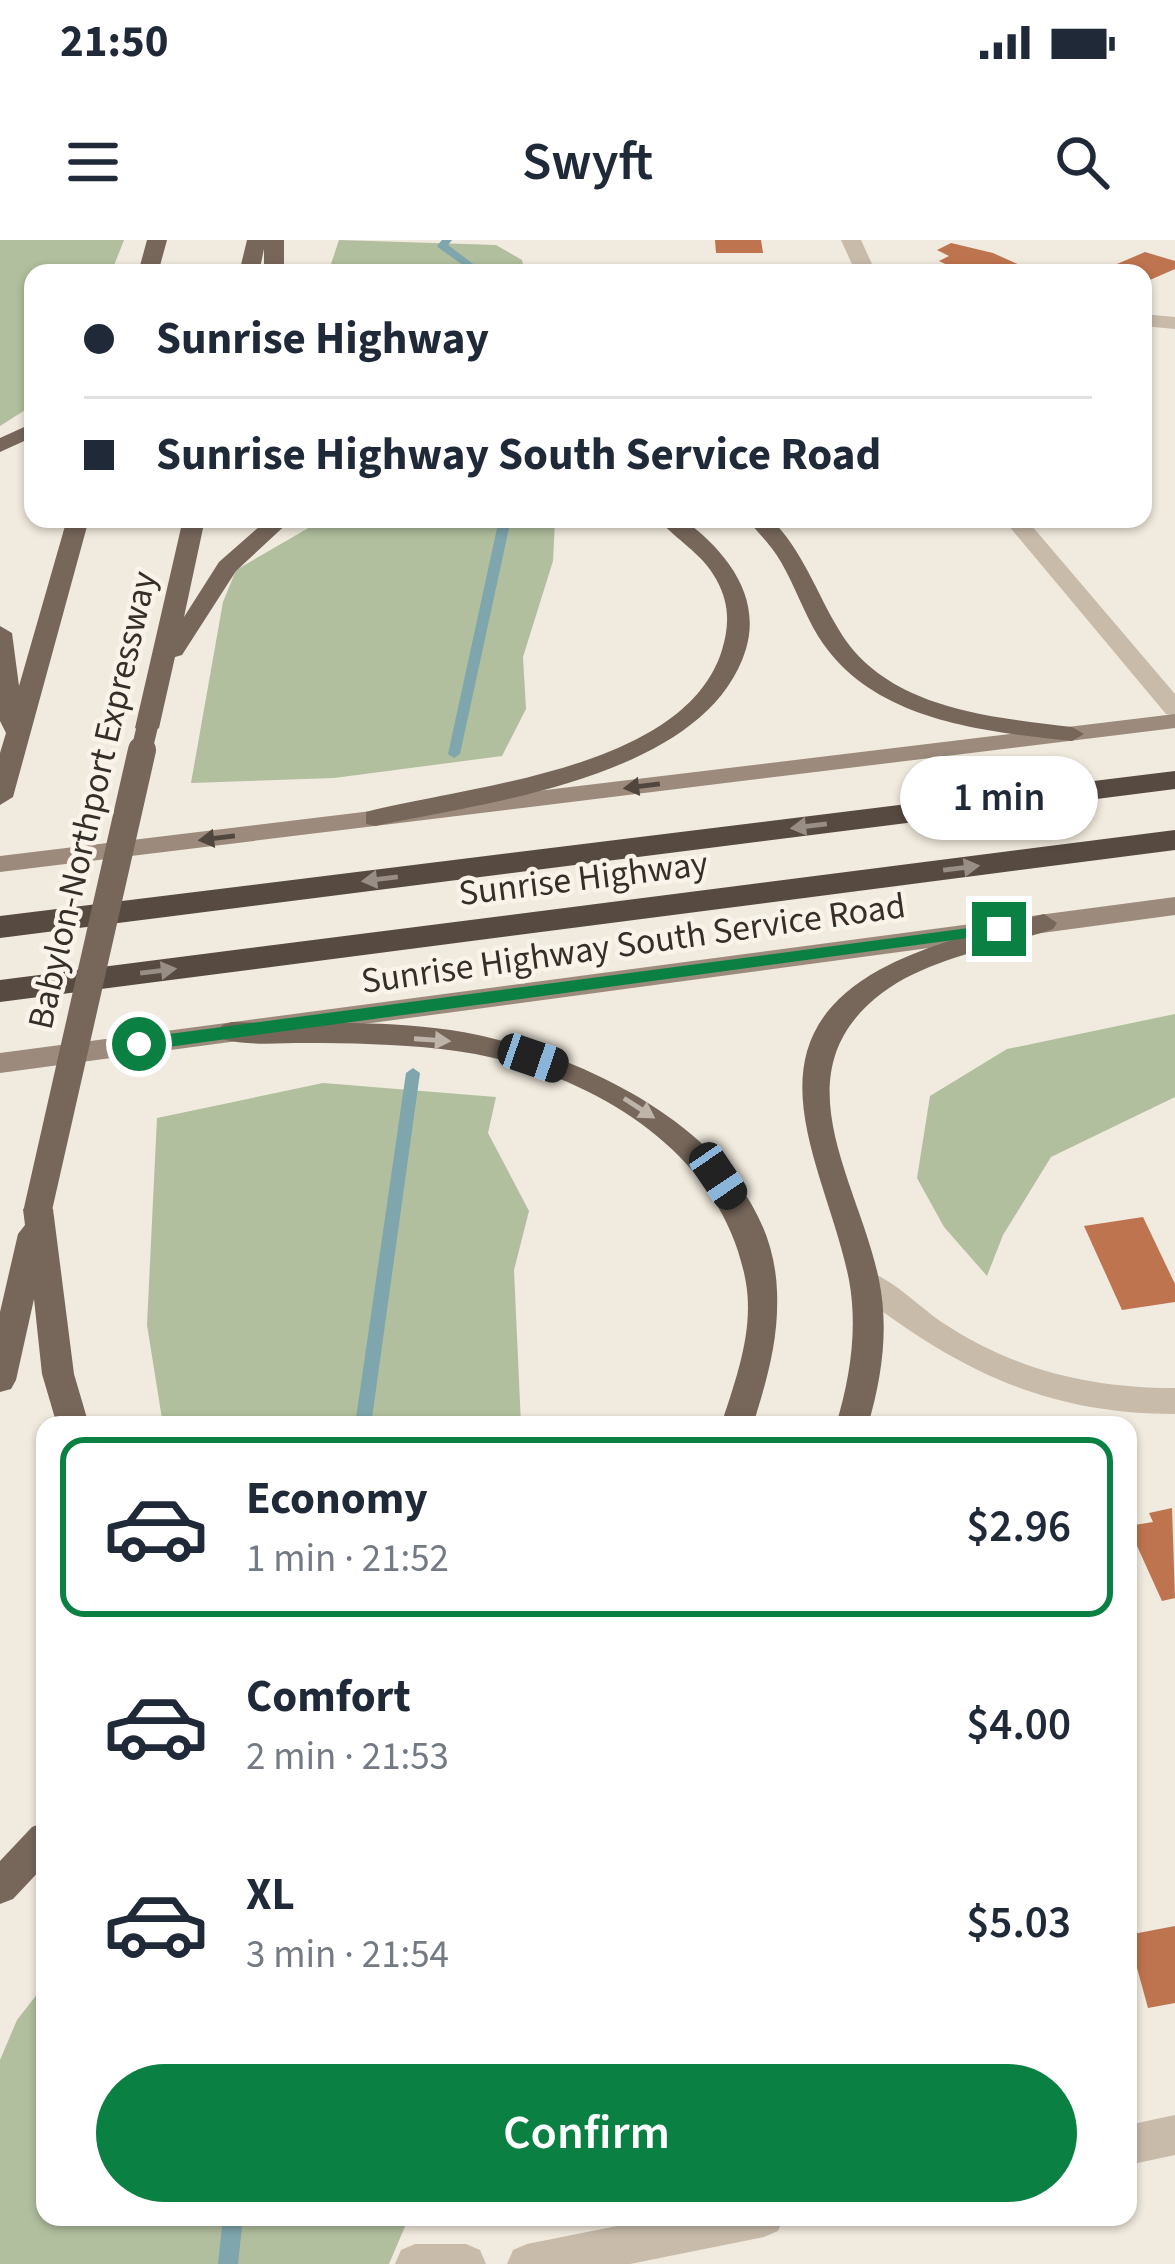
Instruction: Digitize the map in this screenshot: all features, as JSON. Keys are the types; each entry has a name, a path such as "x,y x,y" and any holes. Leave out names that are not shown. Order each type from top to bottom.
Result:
{"highway":[{"name":"Sunrise Highway","path":"0,927 1175,780"},
{"name":"Sunrise Highway","path":"0,991 1175,840"}],"main road":[{"path":"0,797 75,528"},
{"name":"Babylon-Northport Expressway","path":"0,1380 192,528"},
{"path":"161,670 227,567 271,528"},
{"path":"375,818 628,754 708,696 733,662 739,607 723,571 678,528"},
{"path":"766,528 793,558 844,656 875,682 941,711 1072,734"},
{"path":"0,633 15,745"},
{"path":"0,864 1175,721"},
{"path":"854,1416 866,1372 865,1282 814,1117 813,1075 827,1036 862,996 893,976 1044,923 1175,906"},
{"name":"Sunrise Highway South Service Road","path":"232,1032 1044,923"},
{"path":"0,1063 232,1032 477,1045 563,1069 663,1125 718,1176 759,1258 767,1323 762,1361 741,1416"},
{"path":"38,1209 58,1375 70,1416"},
{"path":"0,1888 36,1849"}],"street":[{"path":"1022,528 1175,709"},
{"path":"865,1282 978,1363 1018,1381 1082,1398 1175,1401"},
{"path":"1137,2143 1175,2135"},
{"path":"527,2264 719,2226"},
{"path":"416,2264 466,2264"}],"green space":[{"path":"0,240 124,240 115,264 24,264 24,411 0,426"},
{"path":"339,240 496,245 523,264 331,264"},
{"path":"308,528 555,528 553,561 523,657 526,709 502,756 334,778 191,783 223,602 236,570"},
{"path":"1175,1014 1175,1097 1051,1157 1003,1235 987,1276 944,1227 917,1178 930,1096 1007,1049"},
{"path":"323,1083 496,1097 488,1133 529,1211 514,1270 521,1416 162,1416 147,1325 157,1118"},
{"path":"36,1996 36,2226 405,2226 389,2264 0,2264 0,2060 17,2020"}],"building":[{"path":"715,240 761,240 763,253 716,253"},
{"path":"951,243 1017,264 945,264 939,261 949,256 937,250"},
{"path":"1145,252 1175,261 1175,269 1152,279 1152,264 1117,264"},
{"path":"1143,1217 1175,1284 1175,1302 1122,1310 1084,1226"},
{"path":"1172,1508 1175,1598 1162,1601 1137,1546 1137,1525 1153,1522 1149,1513"},
{"path":"1175,1926 1175,2003 1148,2008 1137,1968 1137,1933"}],"waterway":[{"path":"447,240 442,246 467,264"},
{"path":"454,754 503,528"},
{"path":"364,1416 413,1073"},
{"path":"228,2264 232,2226"}],"route":[{"path":"139,1044 999,929"}]}
